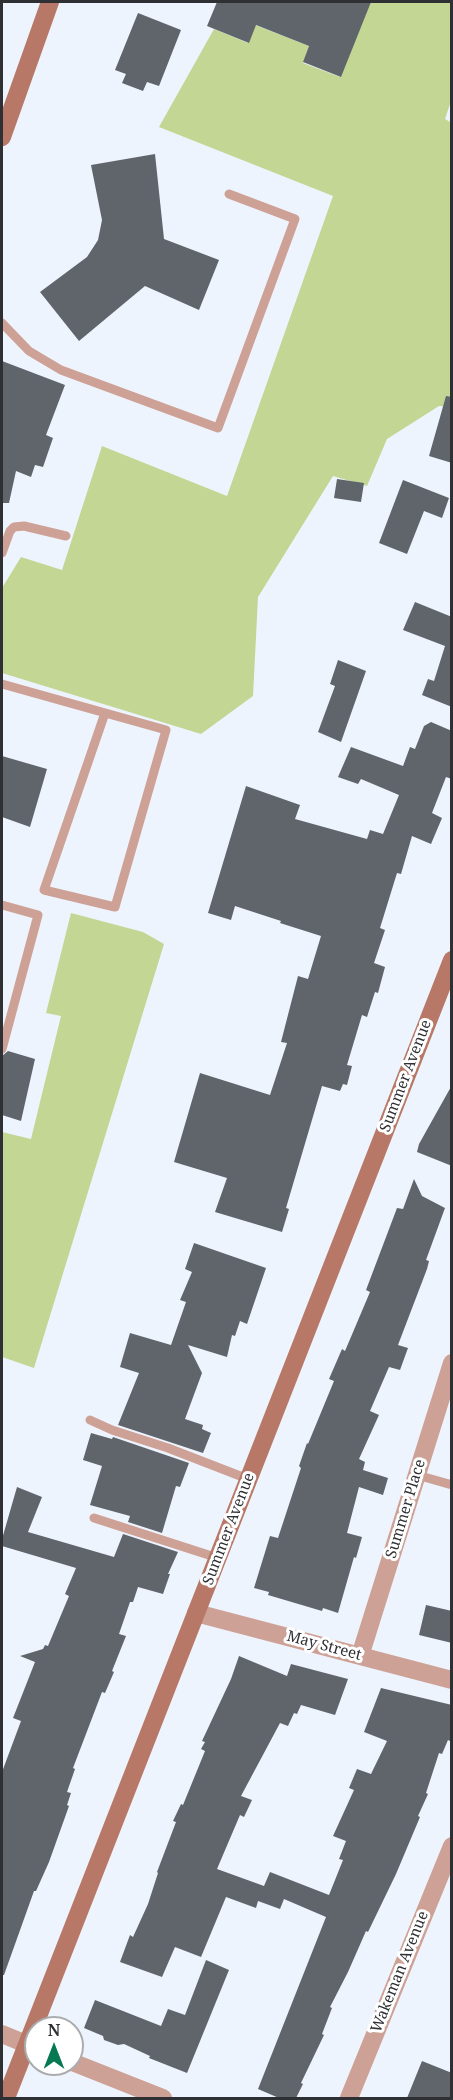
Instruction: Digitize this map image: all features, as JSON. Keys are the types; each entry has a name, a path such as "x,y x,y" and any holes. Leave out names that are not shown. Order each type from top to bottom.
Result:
{"street":[{"path":"2,137 50,2"},
{"name":"Summer Avenue","path":"43,2016 196,1613 452,960"},
{"name":"Summer Place","path":"360,1656 451,1368"},
{"name":"May Street","path":"196,1613 452,1680"},
{"name":"Wakeman Avenue","path":"349,2098 452,1845"},
{"path":"2,2034 24,2043"},
{"name":"Summer Avenue","path":"6,2098 24,2062"},
{"path":"84,2067 163,2098"}],"lane":[{"path":"2,323 29,351 61,370 218,428 295,219 229,194"},
{"path":"2,554 10,531 14,527 24,526 66,536"},
{"path":"2,684 166,730 115,907 45,890 105,713"},
{"path":"2,905 38,915 2,1049"},
{"path":"90,1420 248,1479"},
{"path":"417,1475 452,1485"},
{"path":"94,1518 218,1558"}],"green space":[{"path":"370,2 451,2 451,101 445,119 452,123 451,407 439,406 387,439 367,486 333,476 258,597 253,696 201,734 2,673 2,588 21,557 62,570 102,446 227,496 333,196 159,127 214,29 248,43 255,25 309,46 303,63 340,77"},
{"path":"71,913 143,932 164,944 34,1368 2,1357 2,1132 31,1139 61,1016 46,1013"}],"building":[{"path":"217,2 371,2 341,77 303,62 309,46 256,25 249,43 207,26"},
{"path":"138,13 181,30 159,86 147,82 143,91 122,83 126,74 115,70"},
{"path":"155,154 164,239 219,260 199,310 145,286 79,341 40,292 87,257 98,240 102,220 91,165"},
{"path":"2,361 65,385 46,435 53,438 43,467 35,465 31,477 16,471 9,503 2,503"},
{"path":"446,396 452,397 452,463 429,456"},
{"path":"337,479 364,483 361,502 334,498"},
{"path":"403,480 449,498 442,518 424,511 407,554 379,543"},
{"path":"415,602 452,617 452,707 422,695 428,679 434,681 445,646 403,630"},
{"path":"338,660 366,671 341,742 318,732 335,686 330,684"},
{"path":"431,722 452,731 452,779 446,777 432,813 442,818 431,844 412,836 401,874 397,873 380,928 385,930 374,963 385,967 378,993 375,992 367,1017 362,1015 347,1065 352,1066 347,1085 343,1084 340,1091 322,1086 286,1208 289,1209 282,1232 215,1212 227,1178 174,1162 200,1073 270,1095 287,1043 281,1042 298,976 308,979 321,936 235,906 231,920 208,913 246,786 300,805 295,819 367,839 370,830 383,834 399,795 361,779 358,784 338,777 351,747 403,766 410,747 415,749 424,726"},
{"path":"2,756 47,769 30,827 2,817"},
{"path":"8,1051 35,1059 21,1121 2,1115 2,1056"},
{"path":"452,1085 452,1166 417,1152 419,1144"},
{"path":"414,1179 422,1196 445,1208 426,1260 429,1261 427,1269 398,1345 408,1348 400,1370 389,1367 370,1411 379,1415 359,1459 365,1462 363,1470 388,1478 383,1495 359,1487 347,1533 362,1537 356,1558 354,1557 338,1613 323,1608 322,1611 268,1595 269,1592 254,1588 270,1536 278,1538 307,1443 334,1381 329,1379 342,1349 345,1351 370,1292 366,1290 397,1208 403,1209"},
{"path":"194,1243 266,1268 247,1324 240,1321 235,1336 232,1335 227,1357 188,1345 202,1373 185,1419 203,1425 202,1429 211,1433 203,1453 118,1425 139,1373 120,1367 130,1333 171,1345 186,1302 180,1300 192,1272 185,1269"},
{"path":"91,1433 112,1439 113,1437 189,1463 180,1487 176,1486 162,1533 128,1522 130,1516 90,1505 102,1466 83,1460"},
{"path":"17,1487 42,1497 28,1532 114,1557 123,1534 178,1552 168,1574 170,1574 163,1594 138,1587 133,1602 130,1602 119,1634 126,1636 112,1671 114,1672 105,1693 102,1692 73,1768 75,1769 67,1792 71,1793 67,1805 69,1806 49,1862 34,1891 4,1975 2,1975 2,1772 21,1721 13,1718 35,1662 20,1656 43,1649 45,1645 48,1646 69,1596 65,1594 76,1568 2,1546"},
{"path":"426,1605 452,1611 452,1643 419,1635"},
{"path":"239,1656 287,1676 291,1664 348,1679 335,1715 301,1705 288,1726 280,1723 241,1796 252,1800 244,1817 240,1815 217,1869 264,1886 270,1872 329,1895 343,1860 339,1859 346,1841 333,1836 354,1790 349,1788 357,1769 371,1774 387,1741 364,1732 381,1688 452,1705 452,1742 448,1740 442,1754 439,1753 426,1793 428,1794 418,1816 420,1817 396,1874 330,2007 332,2008 322,2034 324,2035 296,2098 279,2098 258,2089 326,1917 284,1899 280,1909 258,1901 256,1908 226,1897 201,1957 175,1947 162,1977 120,1962 130,1935 133,1937 148,1904 157,1872 176,1822 173,1821 181,1804 183,1805 205,1751 201,1749 205,1742 202,1741 231,1679"},
{"path":"206,1960 229,1970 187,2073 149,2058 150,2056 124,2044 118,2045 104,2040 103,2036 84,2028 95,2000 161,2026 168,2009 185,2015"},
{"path":"422,2061 452,2073 452,2098 407,2098"}]}
